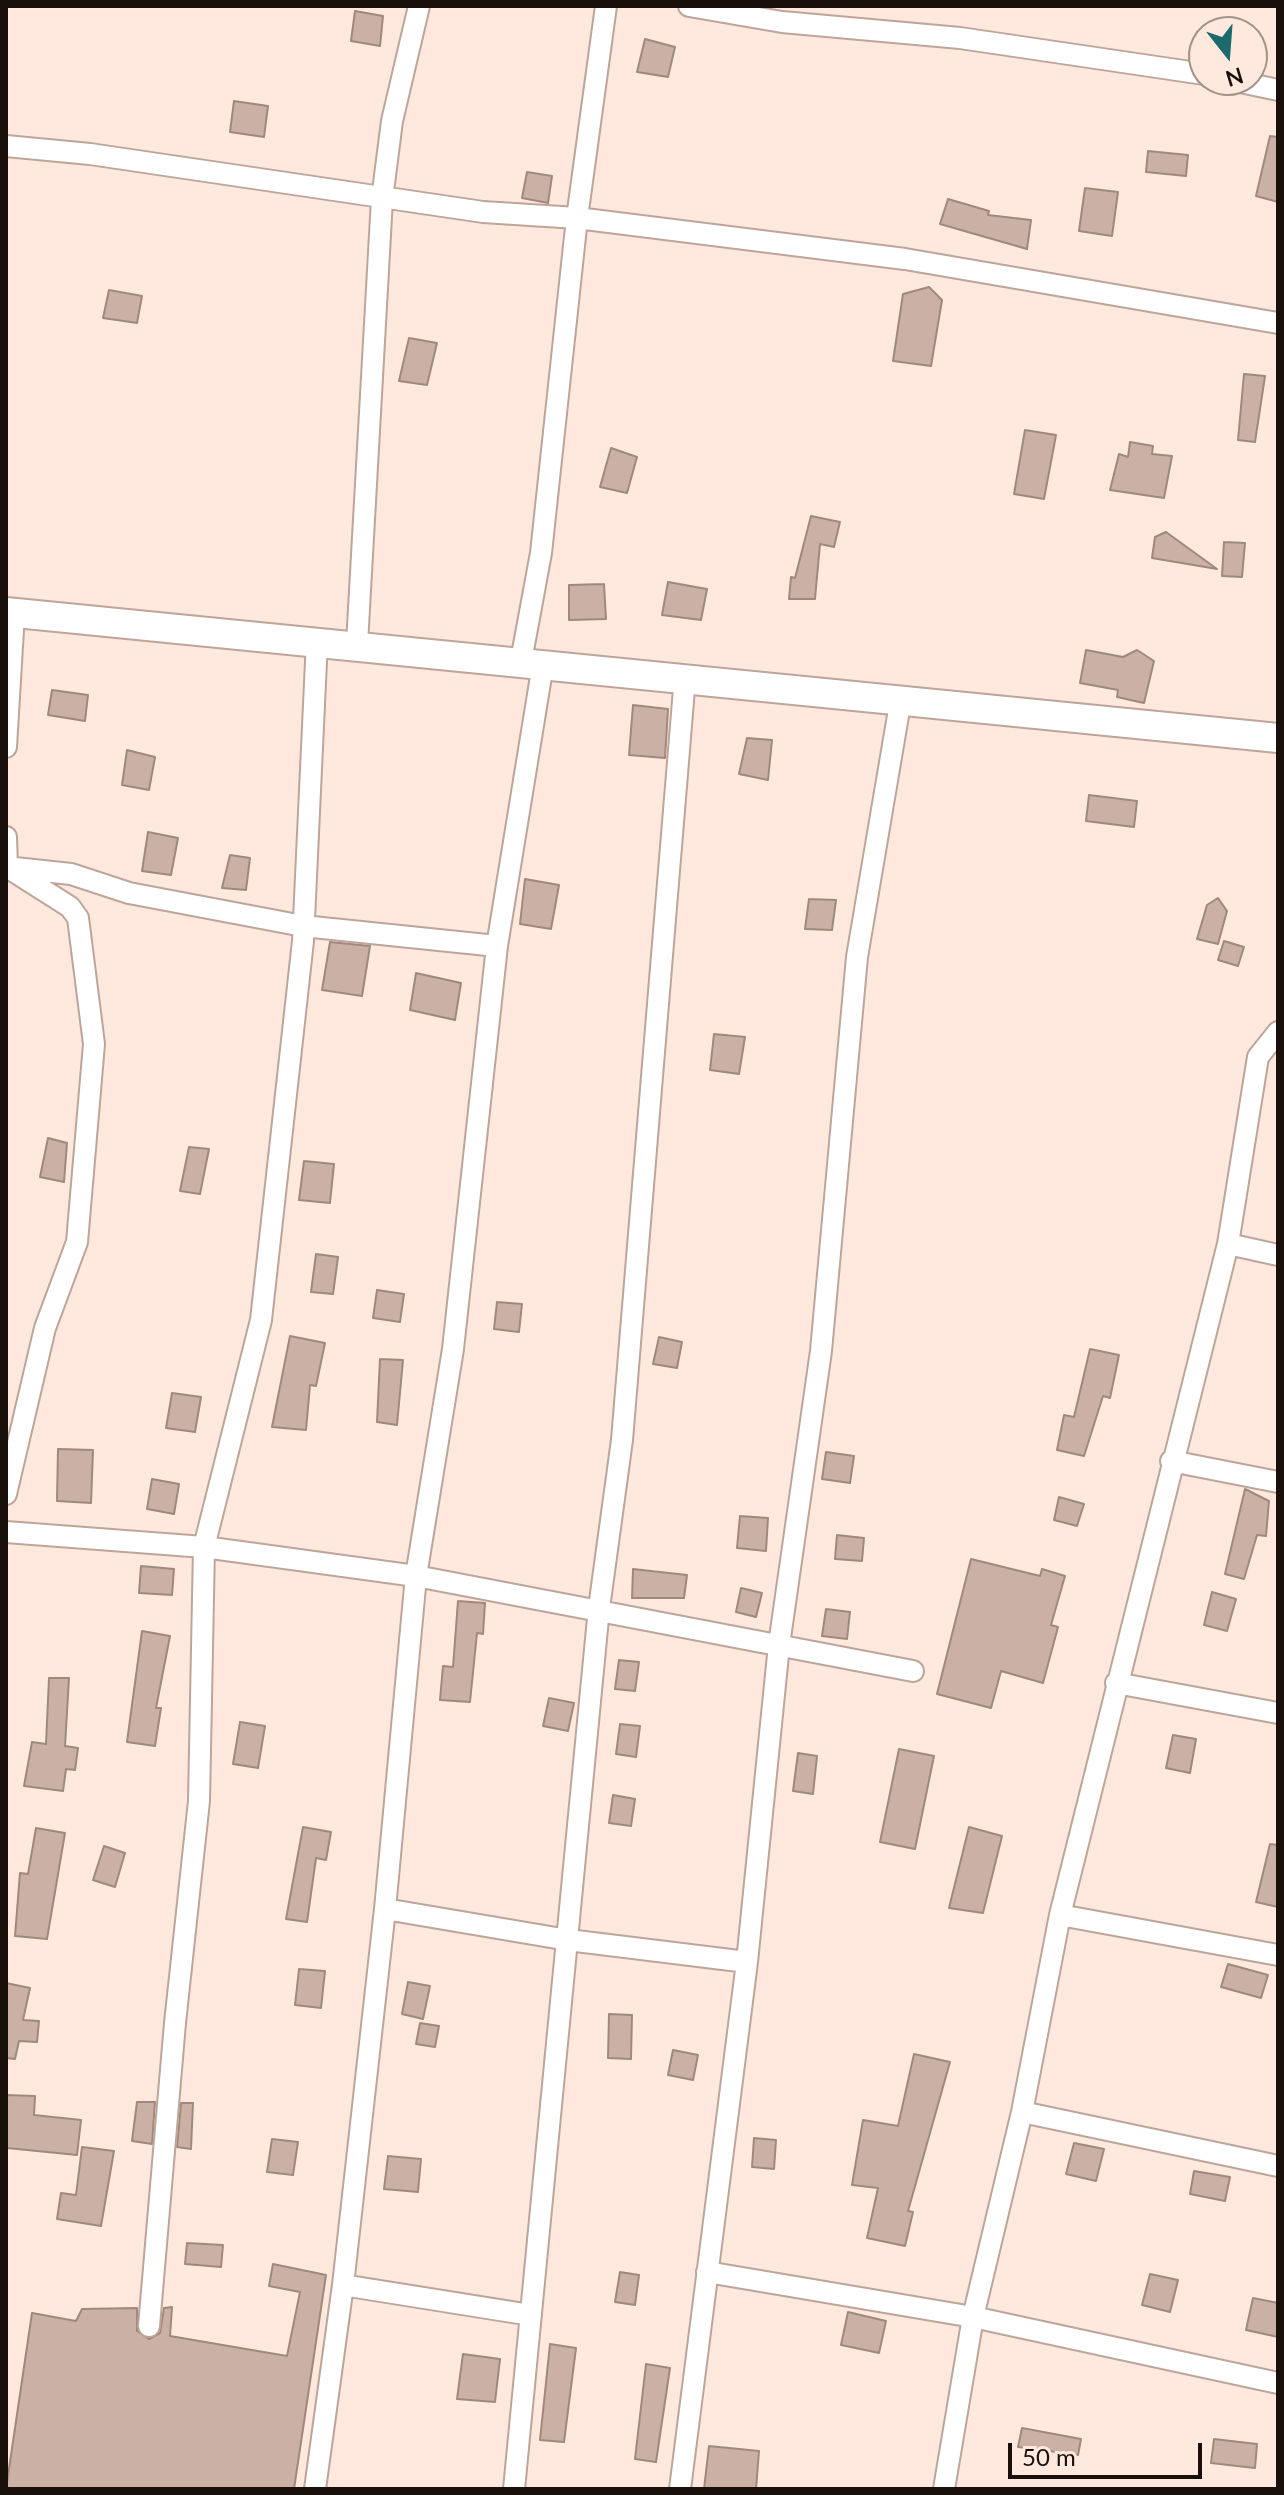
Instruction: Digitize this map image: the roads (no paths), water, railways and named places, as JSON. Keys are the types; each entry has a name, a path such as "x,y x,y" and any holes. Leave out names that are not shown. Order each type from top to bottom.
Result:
{"main road":[{"path":"10,613 317,640 1278,738"}],"street":[{"path":"357,644 382,199 392,121 419,6"},
{"path":"315,2489 343,2285 385,1909 416,1576 453,1349 532,663 577,218 606,6"},
{"path":"689,6 782,22 960,38 1188,72"},
{"path":"6,146 90,154 382,199 532,217 577,218 905,259 1272,319"},
{"path":"6,747 10,613"},
{"path":"149,2326 175,2023 199,1801 204,1547 261,1320 303,926 317,640"},
{"path":"514,2489 599,1608 622,1440 685,677"},
{"path":"680,2489 747,1962 779,1645 821,1351 857,957 901,698"},
{"path":"6,837 7,867"},
{"path":"7,867 71,874 129,893 303,926 497,946"},
{"path":"6,1494 45,1328 77,1242 94,1044 78,918 70,907 7,867"},
{"path":"944,2489 973,2317 1022,2112 1060,1915 1171,1461 1228,1244 1258,1057 1278,1032"},
{"path":"1228,1244 1278,1255"},
{"path":"1171,1461 1278,1482"},
{"path":"6,1532 204,1547 416,1576 599,1608 913,1671"},
{"path":"1116,1683 1278,1713"},
{"path":"385,1909 568,1940 747,1962"},
{"path":"1060,1915 1278,1955"},
{"path":"1022,2112 1278,2166"},
{"path":"707,2272 973,2317 1278,2383"},
{"path":"343,2285 531,2315"}]}
